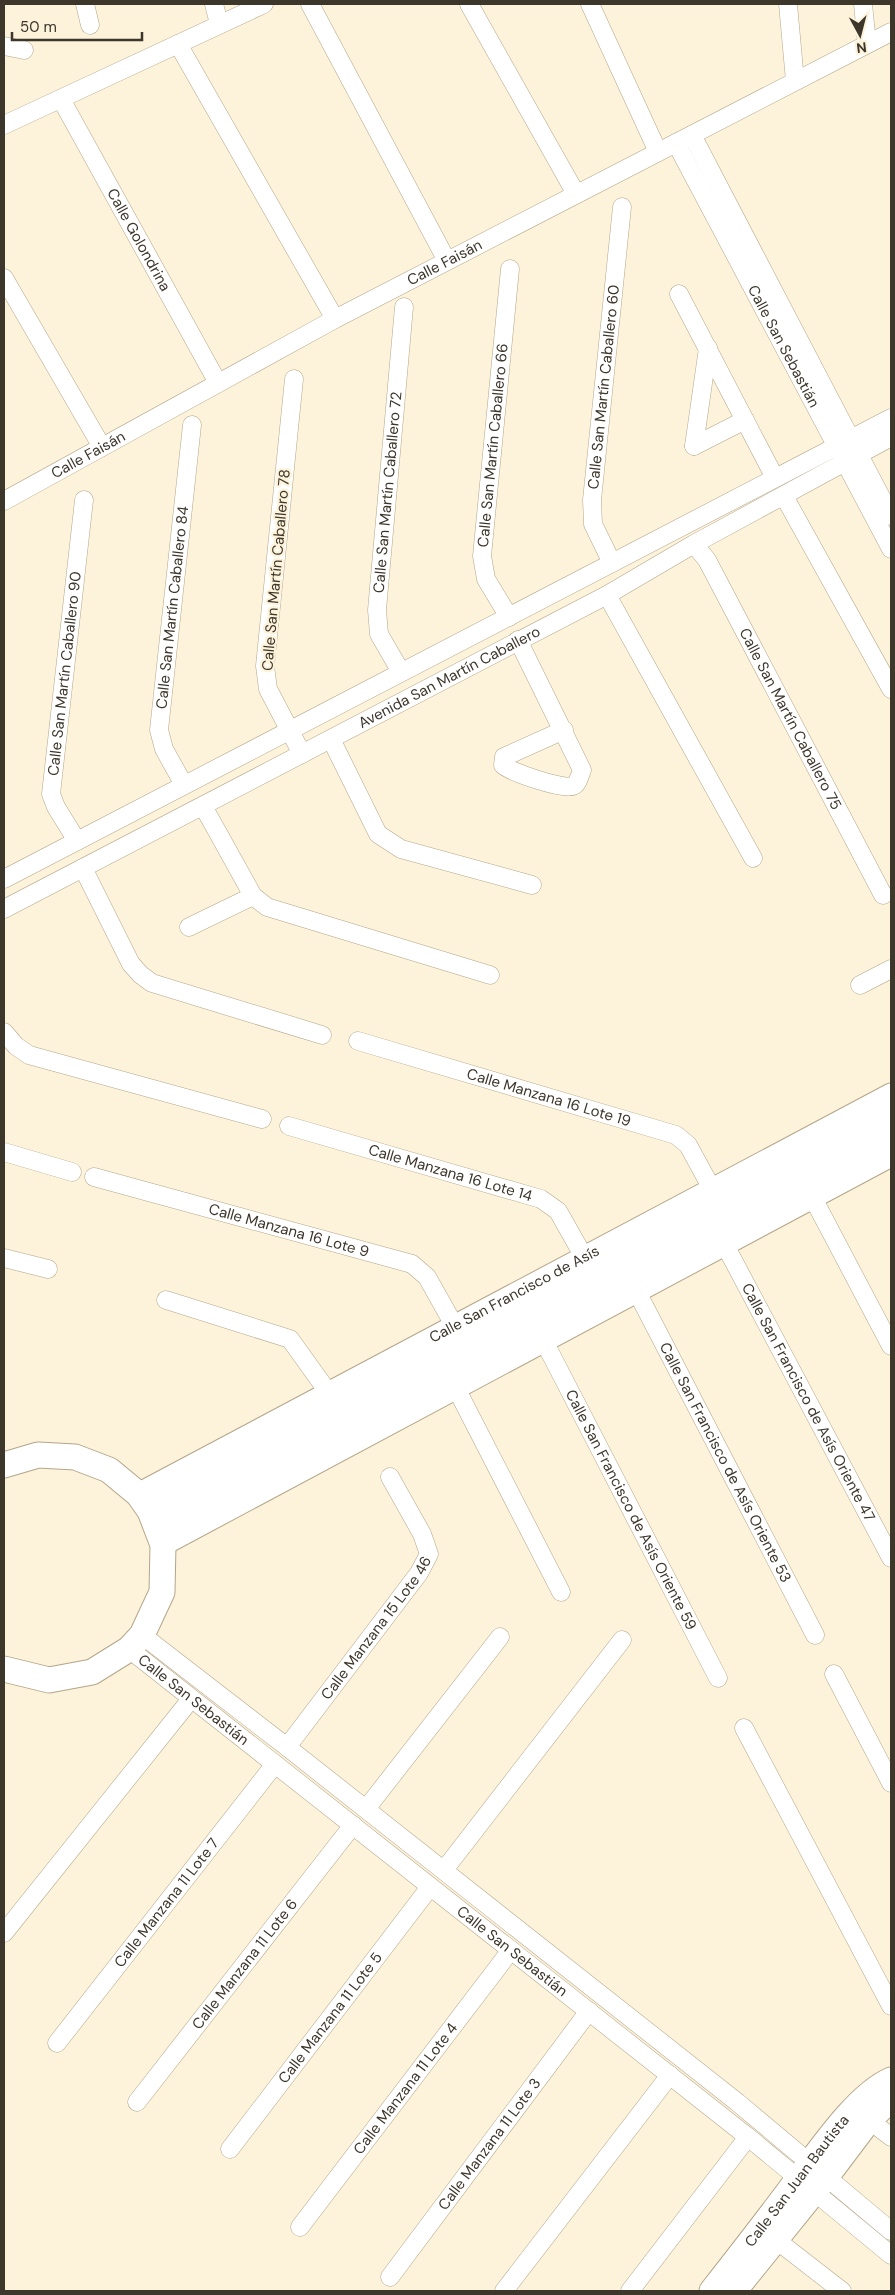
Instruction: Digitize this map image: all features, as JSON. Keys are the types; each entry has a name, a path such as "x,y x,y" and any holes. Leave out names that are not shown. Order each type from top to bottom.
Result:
{"main road":[{"name":"Calle San Francisco de Asís","path":"152,1520 891,1116"},
{"path":"152,1520 891,1138"},
{"path":"4,1465 38,1455 75,1457 109,1470 152,1520 162,1592 135,1642 92,1672 49,1680 5,1672"},
{"name":"Calle San Juan Bautista","path":"734,2291 775,2240 864,2099 882,2084 891,2080"},
{"name":"Calle San Juan Bautista","path":"712,2291 813,2178 891,2099"}],"street":[{"path":"84,4 90,25"},
{"path":"214,4 219,24"},
{"path":"4,125 264,4"},
{"path":"310,4 448,261"},
{"path":"469,4 576,194"},
{"path":"592,4 658,152"},
{"path":"788,4 795,81"},
{"path":"863,4 867,44"},
{"name":"Calle Faisán","path":"4,501 335,319 891,32"},
{"path":"178,44 335,319"},
{"path":"4,46 24,50"},
{"name":"Calle Golondrina","path":"61,98 218,383"},
{"name":"Calle San Sebastián","path":"684,139 848,450 891,550"},
{"name":"Calle San Martín Caballero 60","path":"612,564 593,524 592,500 622,207"},
{"name":"Calle San Martín Caballero 66","path":"509,617 486,579 482,556 510,269"},
{"path":"4,278 102,447"},
{"path":"680,294 775,478"},
{"name":"Calle San Martín Caballero 72","path":"401,672 380,634 376,610 404,307"},
{"path":"708,348 694,446 745,420"},
{"name":"Calle San Martín Caballero 78","path":"294,379 265,666 268,688 302,754"},
{"name":"Avenida San Martín Caballero","path":"4,908 606,595 694,544 784,496 891,418"},
{"name":"Calle San Martín Caballero 84","path":"184,785 164,750 159,730 192,425"},
{"name":"Avenida San Martín Caballero","path":"4,880 775,478 848,450 891,437"},
{"name":"Calle San Sebastián","path":"848,450 891,516"},
{"path":"784,496 891,689"},
{"name":"Calle San Martín Caballero 90","path":"77,841 56,808 51,794 84,500"},
{"name":"Calle San Martín Caballero 75","path":"694,544 707,560 883,895"},
{"path":"606,595 753,858"},
{"path":"518,640 564,730"},
{"path":"332,739 378,834 388,842 401,848 532,884"},
{"path":"203,806 252,896 267,907 490,975"},
{"path":"84,868 131,964 140,975 152,983 322,1036"},
{"path":"189,927 252,896"},
{"path":"860,985 891,969"},
{"path":"4,1032 16,1046 29,1055 262,1119"},
{"name":"Calle Manzana 16 Lote 19","path":"358,1040 676,1135 688,1145 712,1189"},
{"name":"Calle San Francisco de Asís","path":"152,1520 328,1392 891,1094"},
{"name":"Calle Manzana 16 Lote 14","path":"289,1126 541,1199 558,1211 584,1256"},
{"path":"4,1152 72,1172"},
{"path":"152,1520 456,1388 891,1156"},
{"name":"Calle Manzana 16 Lote 9","path":"94,1177 412,1264 427,1277 454,1325"},
{"path":"813,1198 891,1346"},
{"name":"Calle San Francisco de Asís Oriente 47","path":"725,1245 891,1558"},
{"path":"4,1258 48,1269"},
{"name":"Calle San Francisco de Asís Oriente 53","path":"637,1292 815,1635"},
{"path":"166,1300 290,1339 328,1392"},
{"name":"Calle San Francisco de Asís Oriente 59","path":"544,1341 718,1678"},
{"path":"456,1388 560,1592"},
{"name":"Calle Manzana 15 Lote 46","path":"287,1747 419,1573 428,1554 422,1534 390,1477"},
{"path":"366,1809 500,1637"},
{"path":"444,1870 622,1640"},
{"name":"Calle San Sebastián","path":"135,1642 287,1747 738,2102 891,2255"},
{"name":"Calle San Sebastián","path":"135,1642 191,1698 748,2137 891,2231"},
{"path":"834,1674 891,1783"},
{"path":"4,1933 191,1698"},
{"path":"744,1728 891,2006"},
{"name":"Calle Manzana 11 Lote 7","path":"57,2043 275,1764"},
{"name":"Calle Manzana 11 Lote 6","path":"137,2102 353,1826"},
{"name":"Calle Manzana 11 Lote 5","path":"230,2149 430,1887"},
{"name":"Calle Manzana 11 Lote 4","path":"300,2227 511,1950"},
{"name":"Calle Manzana 11 Lote 3","path":"390,2277 589,2011"},
{"path":"504,2291 670,2075"},
{"path":"869,2120 891,2137"},
{"path":"630,2291 748,2137"},
{"path":"775,2240 842,2291"}]}
